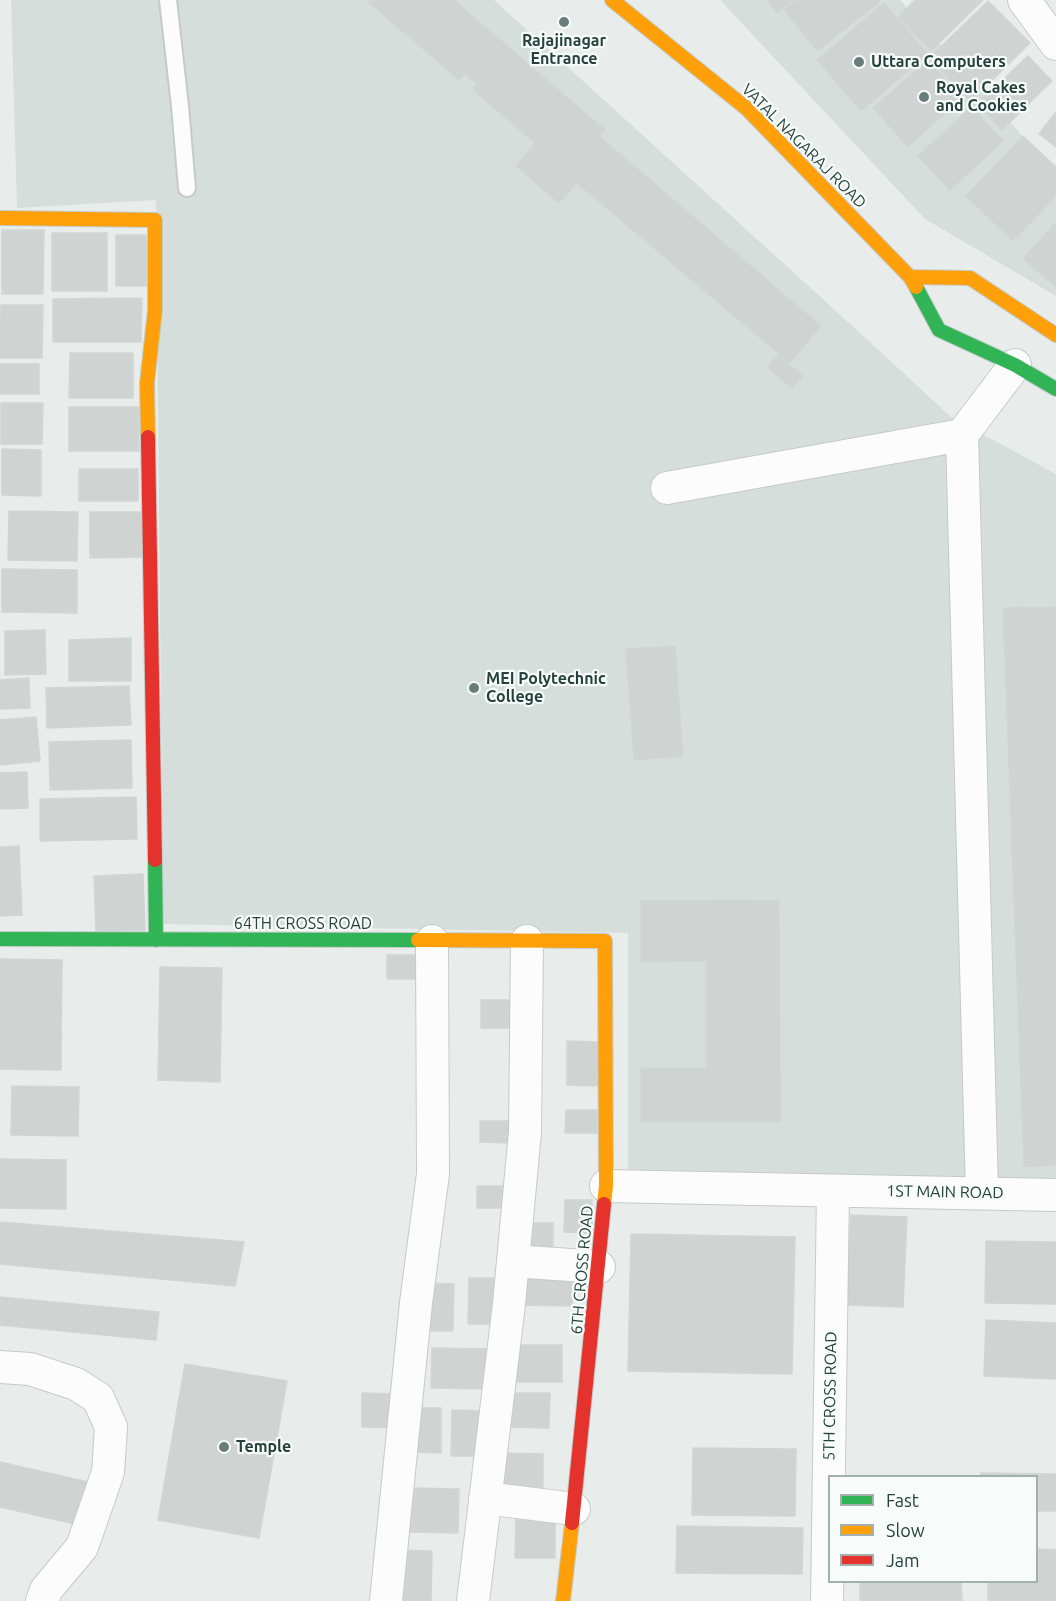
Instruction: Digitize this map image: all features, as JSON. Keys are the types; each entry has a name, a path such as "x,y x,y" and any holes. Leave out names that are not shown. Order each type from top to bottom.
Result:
{"street":[{"name":"VATAL NAGARAJ ROAD","path":"612,0 746,108 910,277 939,330 1015,365 1056,389"},
{"path":"1024,0 1056,44"},
{"path":"0,218 155,220 155,310 147,383 156,940"},
{"path":"910,277 969,278 1056,335"},
{"path":"982,1192 962,435 1015,365"},
{"path":"668,488 962,435"},
{"name":"64TH CROSS ROAD","path":"0,939 605,941"},
{"path":"386,1601 416,1304 433,1174 432,941"},
{"path":"473,1601 509,1304 525,1132 527,941"},
{"name":"6TH CROSS ROAD","path":"563,1601 606,1186 605,941"},
{"name":"1ST MAIN ROAD","path":"606,1186 1056,1195"},
{"name":"5TH CROSS ROAD","path":"829,1475 833,1191"},
{"path":"513,1261 599,1267"},
{"path":"0,1367 30,1369 76,1383 98,1398 111,1427 108,1472 82,1547 46,1590 42,1601"},
{"path":"485,1498 574,1509"},
{"name":"5TH CROSS ROAD","path":"827,1601 828,1533"}],"lane":[{"path":"168,0 187,188"}],"shaded area":[{"name":"MEI Polytechnic College","path":"11,0 494,0 951,417 1056,474 1056,1181 628,1171 628,933 163,924 156,200 17,208"},
{"path":"720,0 900,0 1056,173 1056,296 925,219"}],"building":[{"path":"366,0 454,0 605,130 599,136 821,326 789,364 803,376 792,388 767,367 779,354 577,183 559,203 516,166 535,143 473,90 477,84 464,74 459,80"},
{"path":"767,0 793,0 777,13"},
{"path":"796,0 879,0 880,2 817,51 784,10"},
{"path":"915,0 983,0 931,51 898,17"},
{"path":"988,1 1030,43 971,101 929,58"},
{"path":"884,3 928,54 861,111 817,60"},
{"path":"1028,56 1052,81 1002,130 977,104"},
{"path":"928,60 962,98 908,147 873,108"},
{"path":"971,107 1003,141 950,190 918,156"},
{"path":"1056,112 1056,147 1039,134"},
{"path":"1023,136 1056,167 1056,196 1013,241 966,196"},
{"path":"1056,222 1056,286 1055,286 1023,259"},
{"path":"2,230 44,230 43,294 2,294"},
{"path":"52,233 107,233 107,291 52,291"},
{"path":"116,235 146,235 147,286 116,286"},
{"path":"142,298 141,342 53,342 53,299"},
{"path":"1,305 43,305 42,358 0,358"},
{"path":"70,353 133,353 133,398 69,398"},
{"path":"0,364 39,364 39,394 0,394"},
{"path":"1,403 43,403 42,444 1,444"},
{"path":"69,407 139,407 139,451 69,451"},
{"path":"2,449 41,450 41,496 2,495"},
{"path":"79,469 138,469 138,501 79,501"},
{"path":"9,511 78,512 77,561 8,560"},
{"path":"90,512 142,512 142,557 90,558"},
{"path":"2,569 77,570 77,613 2,612"},
{"path":"1056,607 1056,1165 1024,1167 1003,608"},
{"path":"45,630 46,674 5,675 5,631"},
{"path":"131,638 131,681 69,681 69,640"},
{"path":"675,646 683,756 634,760 626,649"},
{"path":"29,678 30,708 0,709 0,680"},
{"path":"129,686 131,725 47,728 46,688"},
{"path":"36,717 40,761 0,765 0,720"},
{"path":"131,740 132,788 50,790 49,742"},
{"path":"27,772 28,808 0,809 0,773"},
{"path":"136,797 137,839 40,841 40,799"},
{"path":"19,846 22,915 0,916 0,847"},
{"path":"143,874 145,930 96,932 94,876"},
{"path":"779,900 780,1122 641,1122 641,1068 706,1068 706,961 641,962 641,901"},
{"path":"387,955 430,955 430,979 387,979"},
{"path":"0,959 62,960 61,1070 0,1069"},
{"path":"160,967 222,968 220,1082 158,1080"},
{"path":"481,1000 516,1000 516,1028 481,1028"},
{"path":"567,1041 600,1042 599,1086 567,1085"},
{"path":"12,1086 79,1087 78,1136 11,1135"},
{"path":"566,1110 597,1110 597,1133 565,1133"},
{"path":"480,1121 511,1121 511,1143 480,1142"},
{"path":"0,1159 66,1160 66,1209 0,1208"},
{"path":"477,1186 516,1186 515,1208 477,1208"},
{"path":"565,1200 592,1200 592,1233 564,1232"},
{"path":"851,1215 907,1217 903,1307 846,1305"},
{"path":"0,1222 244,1242 235,1286 0,1264"},
{"path":"522,1223 553,1223 553,1255 522,1254"},
{"path":"631,1234 795,1237 792,1374 628,1371"},
{"path":"986,1241 1056,1242 1056,1304 985,1303"},
{"path":"515,1273 572,1274 572,1306 515,1305"},
{"path":"469,1278 498,1278 497,1324 468,1324"},
{"path":"425,1283 454,1284 453,1331 424,1331"},
{"path":"0,1297 159,1312 156,1340 0,1325"},
{"path":"986,1320 1056,1323 1056,1379 984,1376"},
{"path":"511,1345 562,1345 562,1382 510,1382"},
{"path":"432,1348 492,1349 491,1389 431,1388"},
{"path":"185,1364 287,1381 259,1538 158,1520"},
{"path":"362,1393 401,1394 400,1428 362,1427"},
{"path":"511,1393 550,1393 549,1428 510,1427"},
{"path":"413,1408 441,1408 441,1453 412,1452"},
{"path":"452,1410 482,1411 482,1456 451,1456"},
{"path":"693,1448 796,1449 795,1516 692,1515"},
{"path":"500,1453 543,1454 543,1490 500,1489"},
{"path":"0,1462 88,1482 79,1525 0,1507"},
{"path":"981,1473 1056,1474 1056,1511 1038,1511 1038,1475 981,1475"},
{"path":"409,1488 459,1489 458,1533 408,1532"},
{"path":"516,1514 555,1515 555,1558 515,1558"},
{"path":"677,1526 803,1528 802,1574 676,1573"},
{"path":"1038,1549 1056,1550 1056,1601 988,1601 988,1583 1038,1583"},
{"path":"398,1550 432,1551 431,1601 397,1601"},
{"path":"860,1583 961,1583 962,1601 860,1601"}],"traffic: fast":[{"path":"916,287 939,330 1015,365 1056,389"},
{"path":"155,860 156,940"},
{"path":"0,939 418,940"}],"traffic: slow":[{"path":"612,0 746,108 910,277 916,287"},
{"path":"0,218 155,220 155,310 147,383 148,437"},
{"path":"910,277 970,278 1056,335"},
{"path":"418,940 605,941 606,1186 604,1204"},
{"path":"563,1601 572,1523"}],"traffic: jam":[{"path":"148,437 155,860"},
{"path":"572,1523 604,1204"}],"place":[{"name":"Rajajinagar Entrance","path":"564,22"},
{"name":"Uttara Computers","path":"859,62"},
{"name":"Royal Cakes and Cookies","path":"924,97"},
{"name":"MEI Polytechnic College","path":"474,688"},
{"name":"Temple","path":"224,1447"}]}
